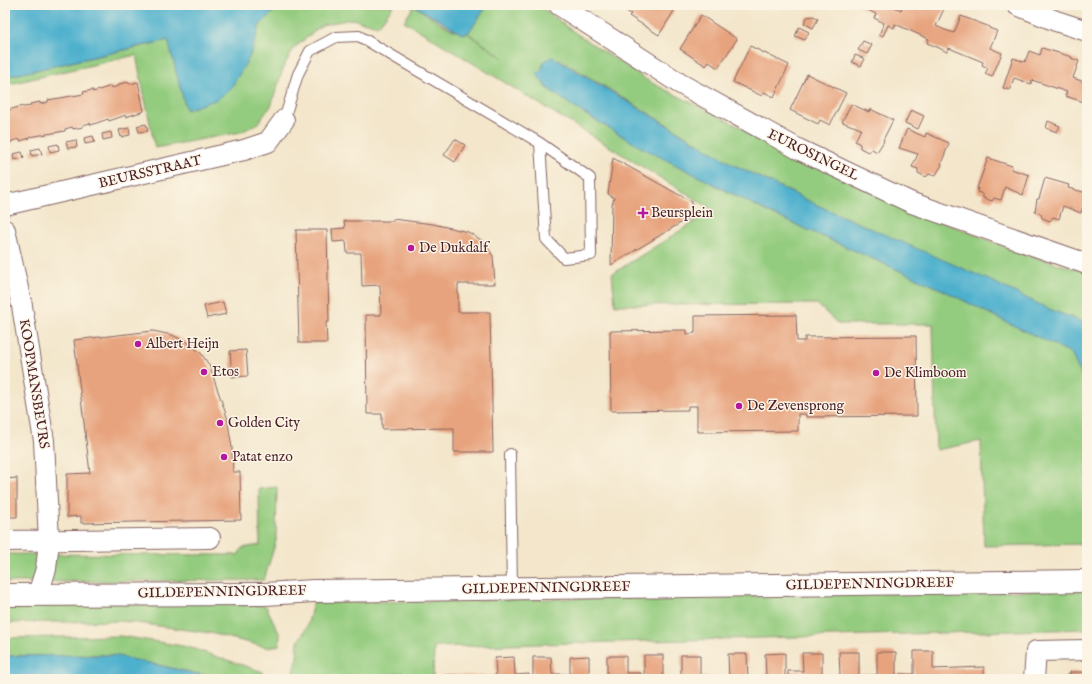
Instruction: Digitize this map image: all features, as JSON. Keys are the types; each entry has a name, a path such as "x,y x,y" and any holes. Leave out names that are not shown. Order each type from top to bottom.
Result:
{"street":[{"name":"EUROSINGEL","path":"559,5 679,83 798,149 912,203 1087,264"},
{"path":"1019,5 1056,21 1087,31"},
{"name":"BEURSSTRAAT","path":"5,205 244,150 268,142 284,120"},
{"name":"KOOPMANSBEURS","path":"5,230 22,306 44,441 49,541 46,569 38,594"},
{"path":"5,541 210,538"},
{"name":"GILDEPENNINGDREEF","path":"5,595 265,594 314,591 1087,581"},
{"path":"1034,679 1036,651 1087,650"}],"lane":[{"path":"284,120 298,74 310,51 336,37 360,36 540,144 590,178 591,256 564,258 546,239 540,144"},
{"path":"510,454 512,588"}],"green space":[{"path":"280,5 394,5 378,26 352,19 322,25 294,48 284,66 271,106 257,124 241,132 155,148 136,55 5,85 5,77 169,40 186,109 249,58 260,25"},
{"path":"484,5 538,5 577,34 650,82 887,200 1026,255 1087,272 1087,324 1049,309 817,205 734,165 559,59 544,61 542,69 546,87 575,108 639,146 772,214 941,289 1072,353 1087,388 1087,544 984,546 981,441 936,450 933,324 838,324 817,304 615,305 612,274 713,210 404,21 414,6 455,31 467,33 503,58 468,33 485,9"},
{"path":"277,487 276,541 264,580 5,582 5,554 238,555 242,548 260,545 259,489"},
{"path":"1087,590 1087,629 434,647 433,679 403,679 402,672 383,676 383,679 291,679 297,658 298,642 307,627 313,603"},
{"path":"178,602 266,606 280,635 279,645 270,648 210,633 122,621 5,623 5,603"},
{"path":"121,636 188,647 263,672 261,679 220,679 113,655 5,656 5,638"}],"water":[{"path":"5,5 280,5 260,25 249,58 231,88 218,99 186,110 168,40 5,77"},
{"path":"413,5 486,5 485,9 468,33 462,34"},
{"path":"553,57 734,165 817,205 989,280 1049,309 1087,324 1087,388 1071,353 941,289 772,214 639,146 575,108 546,87 537,74 542,69 544,61"},
{"path":"113,655 220,679 5,679 5,656"}],"building":[{"path":"621,5 665,5 674,11 659,35 629,16 631,14 620,7"},
{"path":"857,5 890,5 901,10 903,5 937,5 944,9 936,26 945,30 954,33 961,16 990,27 989,28 997,31 990,48 1002,53 992,77 985,74 988,68 982,65 983,62 949,48 947,52 927,43 929,39 895,24 894,28 888,25 883,36 879,35 884,23 874,18 876,14"},
{"path":"701,15 737,39 718,68 709,62 706,66 680,49"},
{"path":"814,16 818,19 813,28 804,23 807,17"},
{"path":"799,27 809,32 805,40 795,36"},
{"path":"863,41 872,45 867,54 858,50"},
{"path":"750,46 789,65 774,97 764,92 762,96 733,82"},
{"path":"1042,48 1072,57 1071,58 1079,61 1073,78 1087,83 1087,103 1065,96 1067,92 1032,80 1031,84 1014,78 1010,90 1003,88 1013,58 1025,62 1029,51 1040,55"},
{"path":"855,55 865,59 861,66 852,62"},
{"path":"807,74 846,93 830,125 820,120 818,124 790,110"},
{"path":"129,82 129,84 138,82 144,111 126,117 126,115 109,121 108,119 91,125 90,123 83,125 83,127 73,129 72,127 65,129 65,131 29,137 30,138 20,141 19,139 5,144 5,111 22,106 31,106 30,104 48,102 48,100 84,94 83,92 93,90 93,92 111,86 111,88 119,86 119,84"},
{"path":"851,104 869,112 870,109 893,120 883,140 884,141 877,152 872,149 868,152 860,148 860,144 855,141 861,129 842,122"},
{"path":"911,110 924,116 918,129 905,123"},
{"path":"1048,121 1060,126 1057,132 1046,128"},
{"path":"146,124 148,131 139,132 137,126"},
{"path":"129,128 130,135 121,137 119,130"},
{"path":"907,129 925,137 926,133 949,143 941,164 942,165 935,176 929,174 926,177 918,173 918,169 912,167 918,154 899,148"},
{"path":"111,132 112,138 103,140 102,134"},
{"path":"93,136 95,142 85,144 84,138"},
{"path":"455,139 465,145 455,162 444,155"},
{"path":"76,140 77,147 68,148 66,142"},
{"path":"58,144 59,150 50,152 49,146"},
{"path":"40,148 42,154 32,156 31,150"},
{"path":"22,152 24,158 14,160 13,154"},
{"path":"613,158 692,202 692,216 611,265 612,205 614,198 608,194"},
{"path":"988,158 1012,166 1011,169 1029,175 1023,195 1005,187 1001,200 994,198 992,201 983,198 983,194 977,192 977,188"},
{"path":"1045,178 1069,185 1068,188 1087,193 1081,213 1063,206 1059,219 1053,217 1050,221 1042,218 1041,214 1035,212 1037,199 1039,199"},
{"path":"393,219 433,224 468,232 483,241 493,256 495,284 458,284 458,312 490,312 493,452 454,452 454,428 382,429 382,414 367,414 366,315 381,315 380,285 362,286 361,253 347,253 346,241 333,242 332,229 345,228 344,221 393,221"},
{"path":"296,230 327,230 329,322 326,322 327,343 299,343"},
{"path":"223,302 226,314 207,318 204,306"},
{"path":"796,315 797,341 805,341 805,337 916,336 917,416 806,417 806,414 798,414 798,431 697,432 697,406 688,406 688,410 611,411 610,331 687,330 687,334 695,333 695,316"},
{"path":"153,331 172,335 187,342 201,353 209,365 227,417 232,448 233,472 240,472 241,520 81,523 81,516 67,517 67,474 90,473 74,340"},
{"path":"246,350 248,376 232,377 230,351"},
{"path":"17,478 17,517 5,517 5,479"},
{"path":"914,651 933,651 933,669 984,667 984,679 899,679 899,674 914,674"},
{"path":"839,652 859,652 859,679 825,679 825,676 840,675"},
{"path":"877,652 896,652 896,679 862,679 862,675 877,675"},
{"path":"785,653 785,679 751,679 751,677 766,676 765,654"},
{"path":"802,653 822,653 822,679 788,679 788,671 803,671"},
{"path":"728,654 747,654 748,679 681,679 681,655 700,655 700,677 729,677"},
{"path":"644,655 663,655 663,679 644,679"},
{"path":"589,656 589,679 570,679 570,657"},
{"path":"607,656 626,656 626,673 641,673 641,679 607,679"},
{"path":"514,657 515,675 529,674 529,679 445,679 445,675 496,676 495,658"},
{"path":"533,657 551,657 552,674 567,674 567,679 533,679"},
{"path":"1070,672 1087,672 1087,679 1068,679 1067,674 1071,674"}],"place":[{"name":"Beursplein","path":"643,213"},
{"name":"De Dukdalf","path":"411,248"},
{"name":"Albert Heijn","path":"138,344"},
{"name":"Etos","path":"204,372"},
{"name":"De Klimboom","path":"876,373"},
{"name":"De Zevensprong","path":"739,406"},
{"name":"Golden City","path":"220,423"},
{"name":"Patat enzo","path":"224,457"}]}
